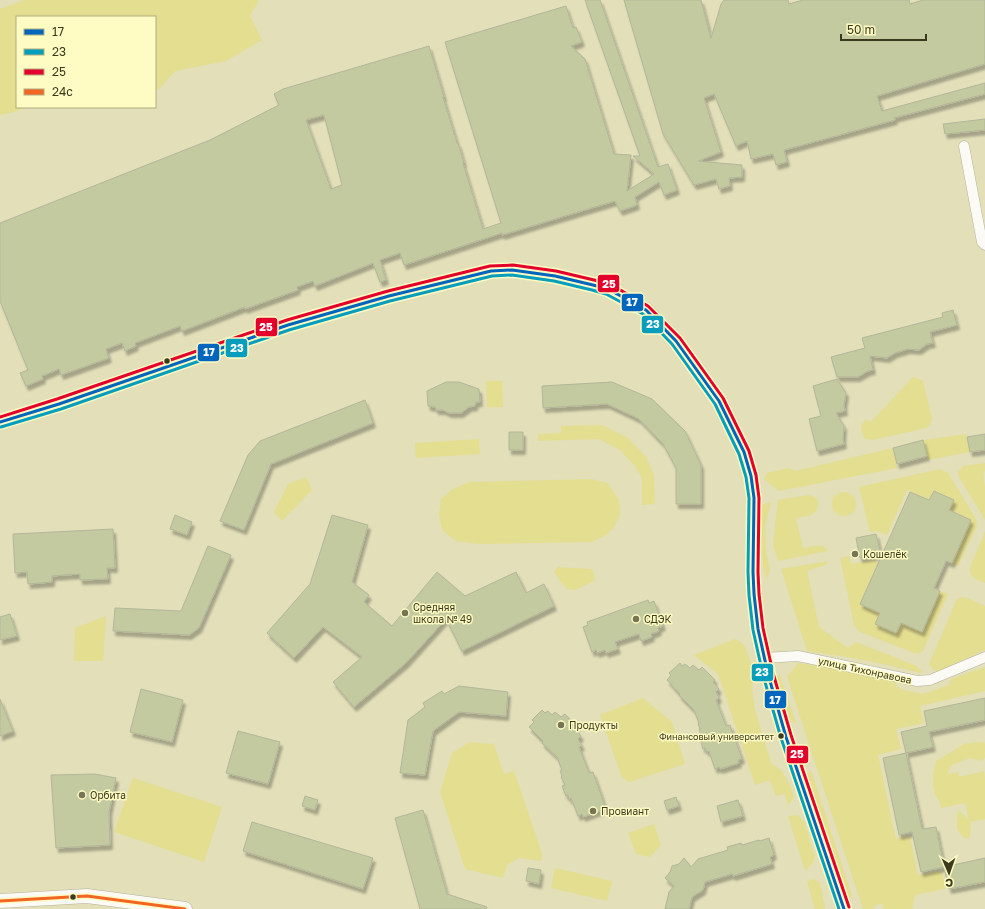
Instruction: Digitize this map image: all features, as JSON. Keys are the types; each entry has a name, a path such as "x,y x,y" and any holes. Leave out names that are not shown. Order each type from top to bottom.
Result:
{"street":[{"path":"964,146 982,242 985,245"},
{"path":"0,422 59,404 288,325 389,296 492,271 512,270 555,276 608,289 646,310 676,340 719,401 744,452 751,476 754,498 754,594 758,629 764,658 786,737 844,909"},
{"name":"улица Тихонравова","path":"764,658 798,656 917,681 930,680 985,657"},
{"path":"0,901 87,896 185,909"}],"shaded area":[{"path":"24,0 259,0 250,16 262,40 226,61 175,71 160,88 156,90 156,16 16,16 16,108 24,108 0,115 0,9"},
{"path":"913,377 923,381 932,419 930,425 926,428 873,440 865,439 861,426 866,419 871,422"},
{"path":"486,381 502,381 503,407 487,407"},
{"path":"602,425 628,438 646,457 654,475 655,504 642,505 642,478 634,465 620,450 599,439 538,441 538,434 561,433 561,426"},
{"path":"966,434 970,452 928,460 923,440"},
{"path":"479,439 480,454 416,458 415,443"},
{"path":"893,448 897,468 779,491 764,479 767,473 788,468 795,471"},
{"path":"985,463 985,470 983,473 985,488 985,520 959,477 958,471 963,466"},
{"path":"940,469 948,473 976,519 977,526 958,566 952,563 971,520 949,510 953,499 934,491 929,500 907,490 887,535 877,531 870,532 859,487"},
{"path":"306,477 312,490 282,521 274,512 288,484"},
{"path":"591,479 608,483 619,500 620,515 614,527 606,535 592,542 478,544 456,541 442,530 439,514 441,499 453,489 469,482"},
{"path":"844,492 852,496 856,504 852,512 844,516 836,512 832,504 836,496"},
{"path":"809,495 815,497 819,503 817,509 812,515 796,518 803,548 820,546 826,548 828,551 778,561 773,545 778,500"},
{"path":"771,502 765,527 766,550 770,570 766,580 761,551 760,510 764,504"},
{"path":"985,531 985,583 972,577 970,568"},
{"path":"849,556 851,564 873,560 878,562 860,604 880,613 875,624 896,633 901,623 922,632 940,591 948,594 923,651 917,654 860,632 854,625 840,558"},
{"path":"829,561 825,565 807,571 819,627 848,648 856,642 917,666 923,672 920,673 864,660 807,651 781,569"},
{"path":"558,567 591,569 595,578 594,581 575,590 567,589 554,572"},
{"path":"962,597 985,606 985,650 939,671 935,671 929,664 957,599"},
{"path":"106,616 103,661 74,661 75,628"},
{"path":"735,639 741,642 745,647 753,668 752,689 755,710 771,763 782,771 792,790 794,797 788,805 785,794 776,796 770,780 755,785 718,674 694,655"},
{"path":"798,663 894,682 900,689 923,694 949,685 951,679 985,667 985,691 920,706 924,723 896,729 901,749 878,755 896,839 910,836 918,875 942,871 945,889 915,895 912,909 884,909 882,904 875,905 874,909 863,909 787,677"},
{"path":"773,675 780,675 796,723 788,721"},
{"path":"643,698 672,722 685,764 629,782 622,778 600,715"},
{"path":"470,742 494,744 504,774 514,771 542,853 541,861 519,858 507,865 503,878 465,869 440,792 452,753"},
{"path":"978,742 985,743 985,758 980,761 970,758 952,765 947,774 958,772 959,777 984,771 985,819 970,822 969,839 964,838 957,829 957,814 960,811 969,821 965,803 941,808 940,802 934,792 933,774 936,761 964,744"},
{"path":"811,770 853,899 845,894 806,776"},
{"path":"133,778 222,807 204,862 114,832"},
{"path":"797,815 804,821 815,857 811,865 805,871 788,816"},
{"path":"654,824 661,845 650,857 636,854 628,833"},
{"path":"555,868 612,881 607,901 551,888"},
{"path":"814,879 819,882 821,887 825,909 815,909 807,881"}],"building":[{"path":"585,0 600,0 658,167 668,164 677,190 664,195 659,182 635,197 637,205 620,211 615,201 502,235 502,233 404,265 400,253 380,260 386,280 380,282 373,263 315,286 313,281 297,287 298,290 245,309 245,307 182,331 180,326 135,343 136,346 125,351 122,343 106,349 109,358 61,375 59,369 42,376 43,379 26,386 20,373 28,370 0,301 0,223 210,140 279,105 274,94 283,89 429,46 483,229 501,223 445,42 566,6 573,28 576,27 582,42 571,46 585,59 614,154 631,155 627,191 654,174 633,156 640,156","holes":["324,115 342,185 331,189 306,120"]},
{"path":"624,0 701,0 711,38 721,4 724,0 788,0 789,4 803,0 909,0 910,4 923,0 985,0 985,64 877,96 882,111 985,83 985,94 894,118 895,120 784,150 787,162 776,165 773,154 751,159 747,141 736,146 714,94 704,98 721,152 698,161 742,165 742,177 729,178 730,186 719,189 716,179 694,185 663,134"},
{"path":"985,119 985,130 945,134 943,124"},
{"path":"953,310 957,325 930,332 933,343 927,344 919,350 908,349 895,353 887,358 870,356 873,370 868,371 858,377 837,377 831,357 865,348 862,338 943,317 942,313"},
{"path":"837,379 846,393 844,405 845,411 836,413 844,426 844,444 817,451 809,419 821,416 813,386"},
{"path":"446,382 459,382 479,389 480,402 476,402 475,406 469,407 461,413 449,413 443,410 436,410 435,407 428,406 427,391"},
{"path":"612,382 652,399 685,431 701,465 701,504 676,504 676,468 663,444 639,419 607,404 543,408 542,386"},
{"path":"365,400 373,423 271,464 244,530 220,521 248,455 260,441"},
{"path":"509,432 523,432 523,450 509,450"},
{"path":"985,434 985,450 970,452 967,437"},
{"path":"923,440 927,456 897,464 893,448"},
{"path":"934,491 954,500 949,510 971,520 952,563 946,561 934,588 940,591 922,632 901,623 896,633 875,624 880,613 860,604 910,492 929,500"},
{"path":"175,515 192,522 187,535 170,529"},
{"path":"332,515 368,525 352,582 369,595 364,602 392,626 437,572 465,596 516,572 526,593 544,584 554,606 462,651 446,619 406,663 354,707 333,682 362,657 323,627 294,658 267,633 310,584"},
{"path":"113,529 115,568 107,568 108,579 80,580 80,574 52,576 52,582 28,584 27,572 15,573 13,534"},
{"path":"876,534 881,555 860,558 856,538"},
{"path":"208,546 231,555 199,628 189,635 113,631 115,608 181,611"},
{"path":"648,600 649,603 654,601 663,626 658,628 659,631 651,634 652,637 641,641 639,634 615,642 618,649 606,653 605,650 597,653 596,650 592,652 583,627 588,625 587,622"},
{"path":"10,614 17,636 0,640 0,617"},
{"path":"680,663 682,666 685,664 690,668 693,665 699,670 702,667 715,680 713,682 719,689 716,692 719,698 716,700 726,726 730,725 742,759 738,760 739,763 720,769 719,767 715,769 709,751 707,752 705,748 703,749 700,739 702,738 699,723 694,710 667,680 671,675 669,673"},
{"path":"459,686 508,692 506,716 459,712 433,731 425,775 400,773 408,720 425,707 423,703 442,691 444,694"},
{"path":"141,689 183,700 172,742 130,732"},
{"path":"985,698 985,720 929,732 933,747 906,753 901,732 927,726 924,711"},
{"path":"0,699 13,731 0,736"},
{"path":"542,710 545,713 548,711 552,715 555,712 561,717 565,714 577,727 575,729 581,736 578,739 582,746 579,747 589,773 593,772 605,806 601,808 602,810 583,817 582,814 578,816 571,798 569,799 568,795 566,796 562,786 565,785 561,777 560,771 562,770 557,757 542,743 543,741 529,727 534,722 532,720"},
{"path":"238,731 280,742 268,784 226,773"},
{"path":"906,753 922,829 936,827 944,867 921,872 912,832 899,835 883,758"},
{"name":"Орбита","path":"95,774 116,778 109,812 110,845 56,848 51,775"},
{"path":"305,796 318,800 315,810 302,806"},
{"path":"676,797 679,806 667,810 664,801"},
{"path":"738,800 743,816 721,822 717,806"},
{"path":"423,810 447,894 487,907 486,909 420,909 395,818"},
{"path":"252,822 373,858 363,889 243,851"},
{"path":"769,838 774,855 770,857 772,864 733,876 732,874 705,882 703,890 692,897 689,909 665,909 669,892 674,886 665,878 670,872 672,866 679,864 684,858 691,867 698,859 728,850 727,847"},
{"path":"985,858 985,882 949,889 944,867"},
{"path":"528,868 541,870 539,884 526,881"}],"transit line":[{"name":"25","path":"0,417 287,320 388,291 490,266 513,265 556,271 610,284 648,306 680,338 723,398 749,451 756,475 759,498 758,572 763,628 773,673 791,735 849,907"},
{"name":"17","path":"0,422 59,404 288,325 389,296 491,271 512,270 555,276 593,285 608,289 646,310 676,341 719,401 744,452 751,476 754,498 753,572 758,629 768,674 786,737 844,909"},
{"name":"23","path":"1,427 61,409 289,330 390,301 492,276 512,275 554,281 592,290 606,294 643,314 672,344 715,404 739,454 746,477 749,498 748,572 753,630 763,675 781,738 839,909"},
{"name":"24с","path":"0,901 87,896 185,909"}],"place":[{"name":"Кошелёк","path":"855,554"},
{"name":"Средняя школа № 49","path":"405,613"},
{"name":"СДЭК","path":"636,619"},
{"name":"Продукты","path":"561,725"},
{"name":"Финансовый университет","path":"781,736"},
{"name":"Орбита","path":"82,795"},
{"name":"Провиант","path":"593,811"}]}
